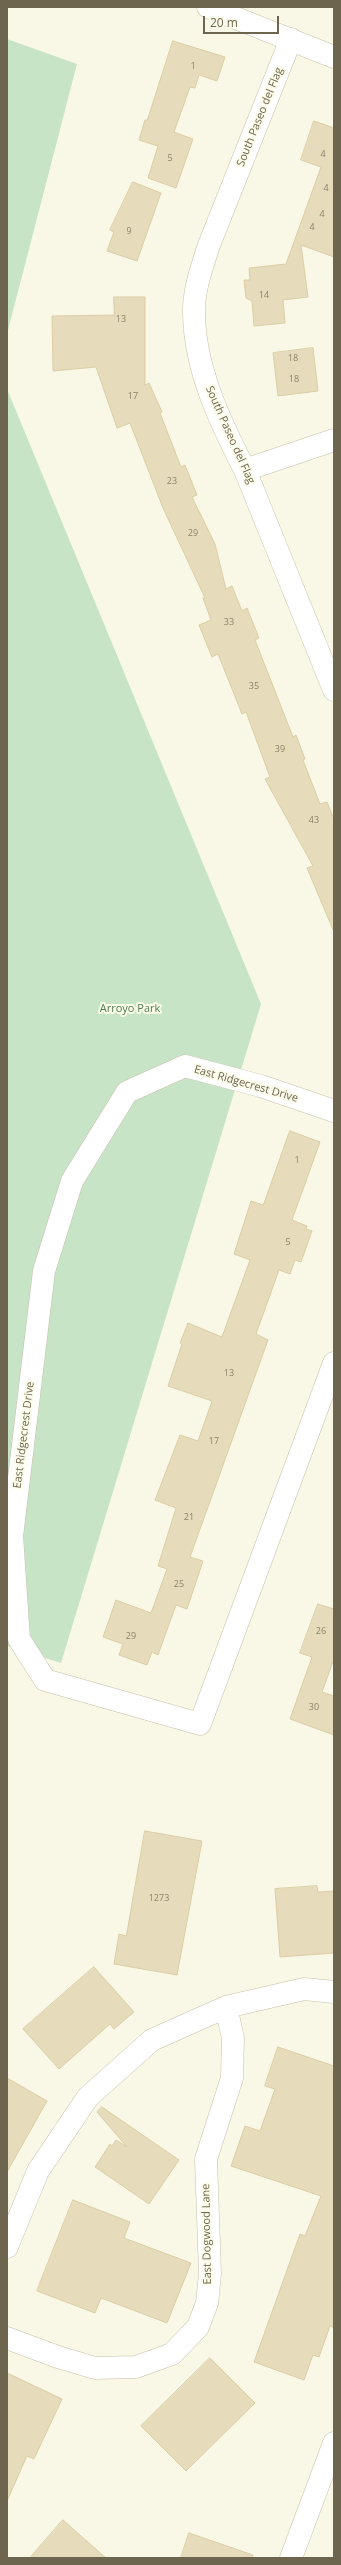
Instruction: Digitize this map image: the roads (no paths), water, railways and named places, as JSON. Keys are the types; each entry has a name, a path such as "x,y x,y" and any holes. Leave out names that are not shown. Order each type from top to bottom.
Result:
{"street":[{"path":"208,7 334,57"},
{"name":"South Paseo del Flag","path":"291,39 209,245 198,280 194,312 196,343 206,381 228,438 246,470 334,690"},
{"path":"246,470 334,440"},
{"name":"East Ridgecrest Drive","path":"334,1111 261,1086 185,1066 126,1092 72,1181 44,1271 12,1536 19,1639 45,1680 200,1724 334,1363"},
{"path":"7,2247 38,2171 88,2097 152,2040 226,2006 304,1989 334,1992"},
{"name":"East Dogwood Lane","path":"7,2338 58,2357 94,2368 136,2367 172,2354 198,2326 207,2303 210,2274 206,2159 232,2078 233,2038 226,2006"},
{"path":"291,2558 329,2473 334,2442"}],"park label":[{"name":"Arroyo Park","path":"130,1009"}]}
